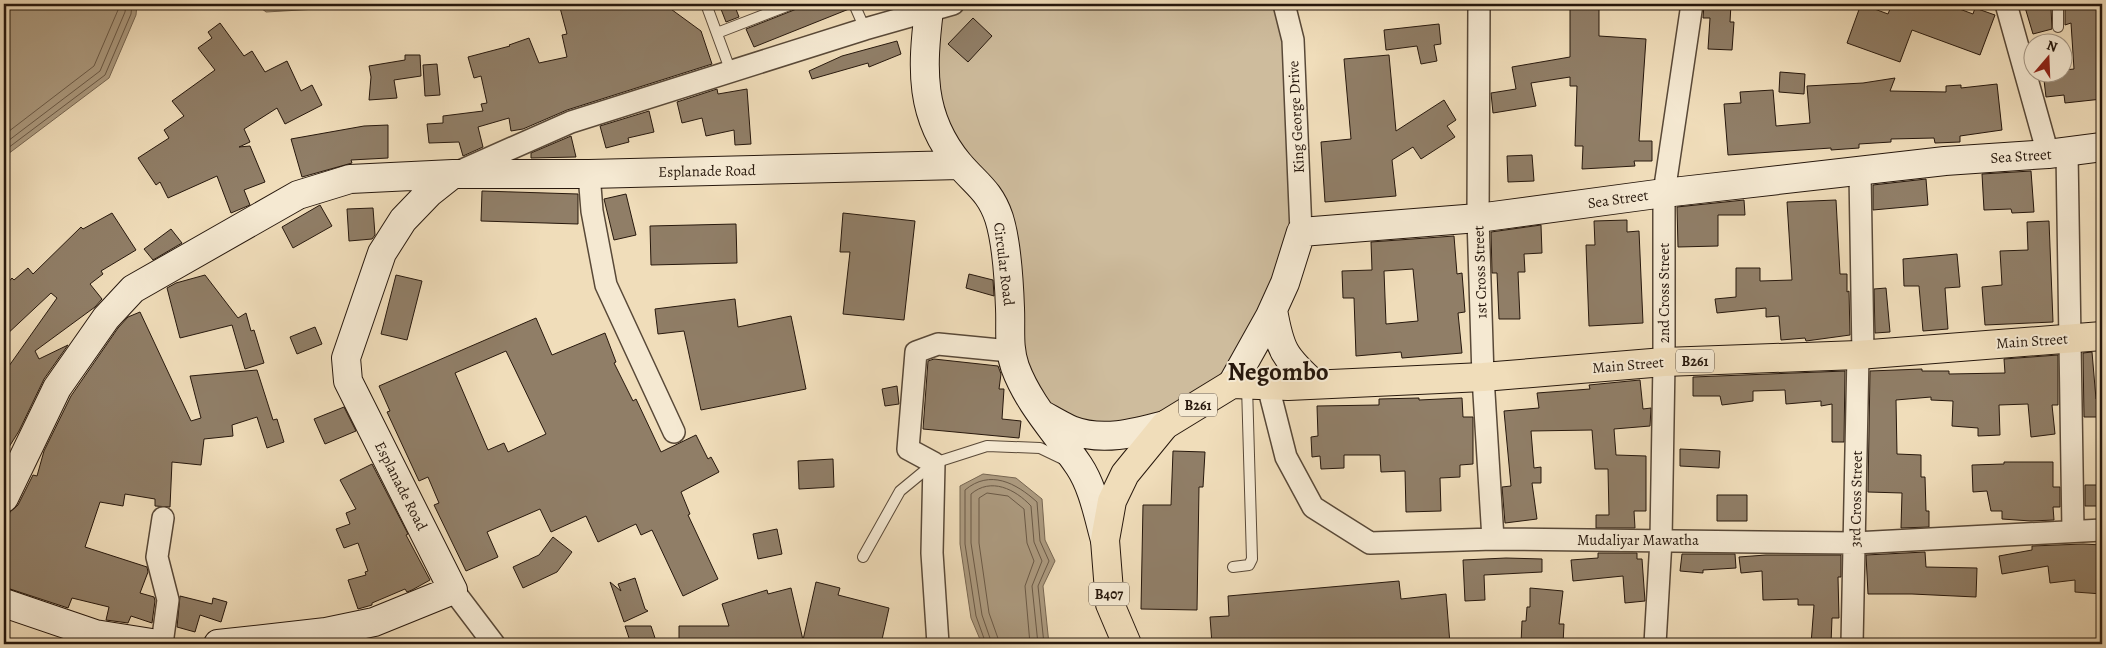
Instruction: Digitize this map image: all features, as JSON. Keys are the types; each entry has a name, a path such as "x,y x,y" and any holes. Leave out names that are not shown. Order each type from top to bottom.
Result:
{"main road":[{"name":"Main Street","path":"1165,426 1249,385 1483,378 1664,362 1860,354 2102,336"},
{"name":"B407","path":"1127,644 1110,604 1105,540 1112,501 1125,474 1165,426"}],"street":[{"name":"King George Drive","path":"1284,4 1292,40 1301,232"},
{"name":"1st Cross Street","path":"1479,4 1478,218 1483,378 1493,539"},
{"name":"2nd Cross Street","path":"1655,644 1660,540 1664,362 1664,193 1692,4"},
{"path":"2006,4 2058,153 2070,338 2073,531"},
{"path":"453,174 571,122 865,29 941,7"},
{"name":"Circular Road","path":"941,7 924,66 924,86 930,110 940,139 960,165 985,189 999,218 1010,308 1010,351 1021,381 1040,414 1079,467 1089,485 1105,540"},
{"name":"Sea Street","path":"1301,232 1478,218 1664,193 2102,147"},
{"name":"Esplanade Road","path":"4,498 57,388 106,318 133,289 298,195 350,179 453,174 589,174 960,165"},
{"name":"3rd Cross Street","path":"1852,644 1860,354 1860,172"},
{"name":"Esplanade Road","path":"453,174 429,193 403,220 382,253 346,358 348,381 453,590"},
{"path":"589,174 592,211 606,285 674,432"},
{"path":"1249,385 1301,232"},
{"path":"1273,310 1279,341 1291,363 1314,384"},
{"path":"938,644 932,553 934,463 908,449 916,352 938,344 1010,351"},
{"name":"Mudaliyar Mawatha","path":"1249,385 1313,507 1370,543 1493,539 1855,543 2102,530"},
{"path":"1040,414 1072,430 1101,436 1133,434 1165,426"},
{"path":"4,603 95,634 160,644 168,600 157,557 163,518"},
{"path":"218,644 262,642 374,622 453,590 494,644"}],"lane":[{"path":"706,4 732,72"},
{"path":"717,33 792,4"},
{"path":"854,4 865,29"},
{"path":"2058,4 2058,27"},
{"path":"1232,568 1249,564 1252,559 1249,385"},
{"path":"863,557 900,491 934,463 987,446 1040,448 1079,467"}],"shaded area":[{"path":"953,4 1294,4 1301,232 1232,384 1165,425 1084,433 1021,381 1003,237 940,139 929,10"}],"water":[{"path":"4,4 137,4 136,15 109,78 4,157"},
{"path":"256,4 343,4 334,8 266,12"},
{"path":"983,474 1016,478 1042,499 1045,540 1055,561 1043,586 1049,644 982,644 971,618 960,544 960,486"}],"building":[{"path":"559,4 664,4 701,31 712,64 567,110 523,129 511,131 509,118 478,127 483,147 463,156 459,142 429,143 427,124 443,123 443,116 483,111 481,104 487,103 481,76 474,78 468,57 510,46 529,38 539,63 567,57 562,35 567,34"},
{"path":"719,4 734,4 739,17 726,22"},
{"path":"806,4 847,4 849,9 754,47 746,29"},
{"path":"1704,4 1731,4 1730,22 1734,22 1732,50 1708,49 1710,18 1703,18"},
{"path":"1861,4 1888,14 1892,4 1946,4 1973,14 1975,8 1995,15 1980,55 1912,30 1900,62 1847,43"},
{"path":"2024,4 2049,4 2051,8 2052,29 2032,32"},
{"path":"2102,4 2102,99 2065,103 2064,95 2046,97 2044,82 2074,82 2074,32 2072,32 2071,23 2065,25 2065,7"},
{"path":"1570,8 1599,8 1599,36 1646,39 1639,141 1652,141 1652,161 1634,161 1635,166 1582,169 1583,146 1575,146 1577,86 1570,86 1570,77 1531,83 1536,106 1493,113 1491,93 1516,89 1512,67 1570,57"},
{"path":"973,18 992,36 968,62 948,44"},
{"path":"220,23 244,56 252,51 265,72 287,61 301,91 312,85 322,105 285,124 277,108 244,129 250,142 239,147 250,146 265,182 244,190 250,205 231,213 217,176 168,198 160,182 156,185 138,158 169,138 164,130 184,116 172,101 215,70 198,48 212,38 208,32"},
{"path":"1439,24 1441,44 1434,45 1437,61 1421,64 1417,46 1386,50 1384,30"},
{"path":"897,41 901,54 869,67 868,63 812,79 809,71 842,56"},
{"path":"405,55 420,55 421,76 394,80 397,98 369,100 371,77 369,66 405,60"},
{"path":"1389,55 1396,131 1444,100 1456,120 1447,126 1455,137 1421,159 1413,147 1392,160 1396,196 1325,202 1321,142 1351,139 1344,59"},
{"path":"437,64 440,95 425,96 423,65"},
{"path":"1780,72 1805,74 1804,94 1779,92"},
{"path":"1895,78 1890,91 1946,92 1946,86 1961,85 1961,88 1997,84 2002,130 1960,136 1960,142 1935,143 1934,138 1891,139 1891,142 1859,144 1859,148 1728,155 1724,104 1741,103 1740,92 1773,90 1776,126 1810,123 1807,86 1863,83"},
{"path":"717,89 718,94 747,89 751,144 735,145 734,130 706,136 702,118 682,123 677,102"},
{"path":"649,111 654,132 628,138 629,142 606,148 600,126"},
{"path":"388,125 388,158 351,160 352,163 302,177 291,139 364,126"},
{"path":"571,136 576,157 531,158 531,153"},
{"path":"1532,155 1534,181 1508,182 1507,156"},
{"path":"2031,171 2034,212 2012,213 2011,209 1984,210 1982,174"},
{"path":"1926,179 1928,205 1873,210 1873,185"},
{"path":"482,191 578,194 578,224 481,221"},
{"path":"626,194 636,235 614,240 604,199"},
{"path":"1744,200 1745,215 1718,215 1718,246 1678,247 1677,207"},
{"path":"1836,200 1840,274 1847,274 1850,335 1806,341 1805,338 1781,340 1779,316 1766,317 1766,308 1717,313 1715,299 1736,297 1736,268 1760,268 1760,281 1792,280 1787,202"},
{"path":"320,205 332,226 293,248 282,227"},
{"path":"373,208 375,235 372,239 349,241 347,209"},
{"path":"112,213 136,250 101,271 103,274 90,284 102,299 95,307 35,351 39,359 68,345 44,379 19,431 4,455 4,373 57,298 51,293 4,337 4,287 12,278 14,280 28,268 33,274 81,227 83,229"},
{"path":"843,213 915,221 904,320 843,314 850,252 840,252"},
{"path":"1627,220 1627,232 1639,231 1643,323 1589,326 1586,245 1595,245 1594,221"},
{"path":"2049,221 2053,322 1985,325 1982,287 2002,285 2000,251 2028,250 2027,222"},
{"path":"736,224 737,263 651,265 650,226"},
{"path":"1541,225 1542,253 1524,254 1525,272 1518,272 1520,319 1499,319 1497,273 1492,273 1491,232"},
{"path":"171,229 182,243 153,260 144,249"},
{"path":"1454,236 1457,274 1462,273 1465,312 1458,313 1462,353 1402,358 1401,352 1356,356 1354,298 1343,298 1342,271 1372,270 1371,242","holes":["1413,269 1418,321 1386,324 1384,271"]},
{"path":"1957,254 1960,287 1945,288 1948,329 1923,331 1919,286 1904,286 1903,259"},
{"path":"969,274 993,280 994,296 966,288"},
{"path":"205,275 238,318 246,313 251,331 254,330 264,363 245,369 232,325 180,338 167,288 176,283"},
{"path":"396,275 422,281 407,340 381,334"},
{"path":"1886,288 1890,332 1875,333 1874,289"},
{"path":"735,299 738,327 791,316 806,389 701,410 684,331 658,334 655,309"},
{"path":"140,312 191,421 201,418 190,376 257,370 273,420 277,419 284,442 267,448 257,417 232,425 233,436 204,439 201,465 172,462 170,507 155,506 155,499 125,494 123,506 100,502 85,547 147,567 148,572 140,593 154,597 155,601 152,623 131,616 128,623 106,620 109,607 72,598 68,608 4,587 4,533 10,512 18,505 33,475 37,476 44,451 71,396 118,328 128,317"},
{"path":"536,318 552,355 605,333 616,362 614,363 633,401 636,399 661,452 696,435 708,459 711,457 719,472 681,492 690,514 688,515 718,579 683,596 652,530 641,535 636,524 598,542 586,516 551,532 540,509 487,532 498,557 466,571 434,505 439,503 428,477 419,481 387,412 390,411 379,386","holes":["506,351 546,434 508,452 504,443 488,450 455,373"]},
{"path":"315,327 322,344 297,354 290,337"},
{"path":"2092,352 2096,399 2102,399 2102,417 2084,417 2083,353"},
{"path":"2058,355 2058,405 2052,405 2055,434 2031,437 2028,404 1999,405 2000,435 1978,436 1978,428 1952,426 1953,401 1931,400 1931,397 1896,400 1897,454 1921,455 1921,477 1925,477 1926,511 1929,511 1929,527 1901,528 1902,493 1868,492 1870,371 1922,369 1922,371 1949,371 1949,374 2005,373 2004,359"},
{"path":"934,359 998,366 1001,374 999,389 1004,389 1002,419 1021,421 1019,438 923,429 928,361"},
{"path":"1845,371 1844,442 1832,442 1832,404 1821,406 1821,401 1786,404 1785,390 1753,391 1753,401 1722,405 1720,396 1693,396 1693,377"},
{"path":"1640,380 1643,409 1651,408 1650,426 1614,429 1616,455 1646,456 1646,511 1634,511 1635,528 1596,528 1596,515 1609,515 1608,469 1595,469 1592,430 1531,431 1534,468 1541,467 1541,483 1532,483 1537,519 1505,523 1502,487 1511,486 1504,411 1539,408 1537,393 1590,389 1589,385"},
{"path":"897,386 899,404 885,406 882,389"},
{"path":"1419,398 1419,400 1462,398 1463,417 1473,417 1473,464 1460,465 1460,477 1440,478 1441,511 1406,512 1405,471 1381,472 1380,455 1344,455 1344,468 1321,469 1320,456 1312,457 1311,437 1318,436 1317,406 1379,405 1379,399"},
{"path":"344,407 356,431 325,444 314,419"},
{"path":"1680,449 1720,451 1719,468 1680,466"},
{"path":"1173,451 1205,452 1203,487 1199,487 1197,610 1141,609 1143,505 1171,505"},
{"path":"833,459 834,487 799,489 798,461"},
{"path":"2004,462 2053,462 2053,487 2060,487 2060,507 2053,507 2054,520 2002,519 2002,511 1991,511 1987,491 1973,492 1972,465 2004,464"},
{"path":"372,464 430,580 412,590 407,592 405,589 372,603 372,605 358,609 348,580 366,575 365,572 368,571 358,543 344,548 336,529 350,524 346,513 356,509 340,480"},
{"path":"2085,485 2102,485 2102,506 2085,506"},
{"path":"1717,495 1747,495 1747,521 1717,521"},
{"path":"777,529 782,554 758,559 753,534"},
{"path":"553,537 572,552 557,572 523,588 513,567 539,555"},
{"path":"2102,545 2102,594 2075,592 2075,580 2050,583 2048,566 2002,574 1999,556 2032,550 2032,546"},
{"path":"1925,552 1926,567 1977,568 1976,597 1868,594 1866,555"},
{"path":"1598,553 1637,553 1637,559 1642,559 1645,601 1625,603 1623,576 1573,581 1571,560 1598,558"},
{"path":"1682,554 1735,554 1736,568 1703,570 1703,573 1680,571"},
{"path":"1841,555 1841,577 1838,577 1839,618 1832,618 1831,644 1811,644 1814,605 1798,605 1798,599 1763,600 1762,571 1741,573 1739,557"},
{"path":"1542,559 1542,572 1484,575 1485,600 1465,601 1463,560"},
{"path":"635,578 645,609 648,611 624,622 610,582 621,591 618,584"},
{"path":"1399,581 1401,599 1446,594 1450,644 1212,644 1210,617 1229,616 1228,596"},
{"path":"816,582 840,588 838,595 889,608 881,644 679,644 679,626 729,626 722,604 767,590 768,594 791,588 803,640"},
{"path":"1530,588 1563,591 1559,624 1564,624 1563,644 1521,644 1522,621 1526,621 1527,607 1530,607"},
{"path":"180,596 212,604 213,598 227,602 221,622 200,615 195,632 177,627"},
{"path":"625,626 651,626 657,644 631,644"}],"district":[{"name":"Negombo","path":"1278,372"}]}
